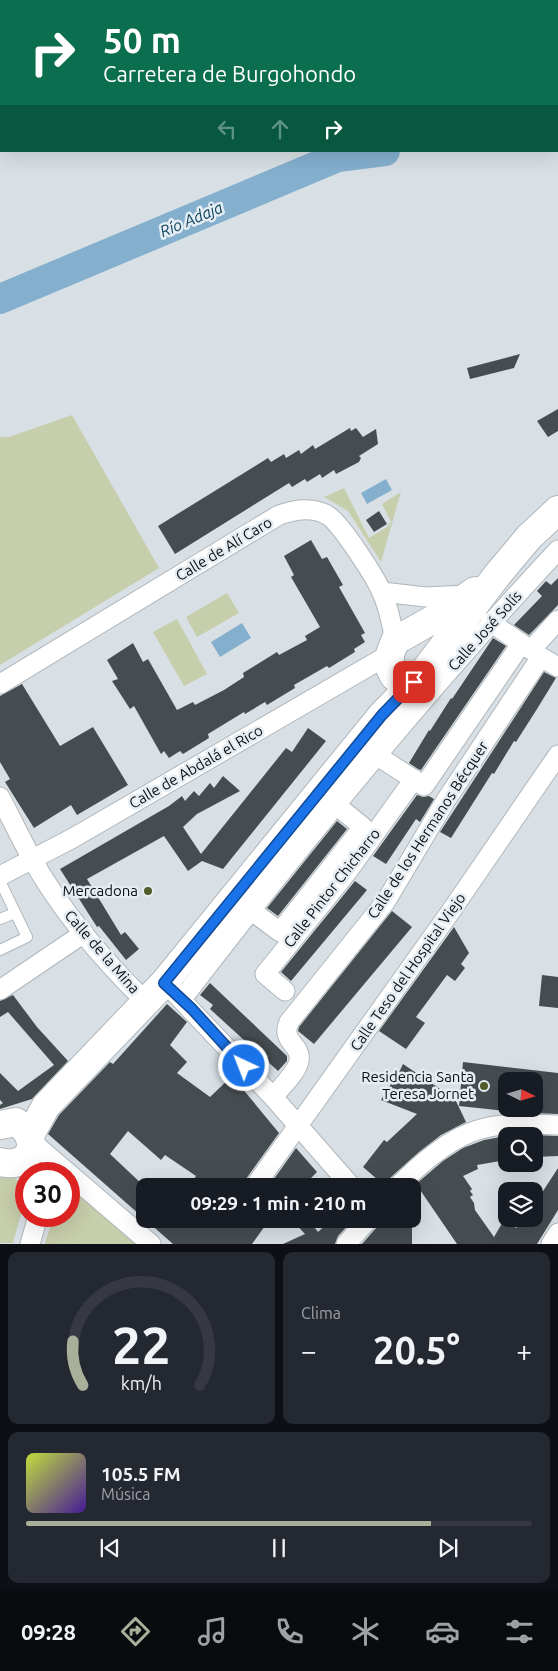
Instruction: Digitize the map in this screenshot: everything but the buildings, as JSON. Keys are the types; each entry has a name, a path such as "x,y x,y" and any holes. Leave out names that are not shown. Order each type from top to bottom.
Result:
{"main road":[{"path":"398,663 443,646 529,537 558,510"},
{"path":"15,1149 46,1106 164,995 382,715 398,663 422,626 470,595 498,574"},
{"path":"422,626 436,633 441,638 443,646"}],"street":[{"name":"Calle de Alí Caro","path":"0,684 279,515 296,510 312,510 327,515 340,527 382,592 398,663"},
{"name":"Calle José Solís","path":"164,995 252,911 376,755 490,622 558,550"},
{"path":"382,592 426,597 470,595"},
{"name":"Calle de los Hermanos Bécquer","path":"273,1097 296,1069 299,1060 297,1051 287,1038 285,1030 289,1022 386,901 531,650 558,620"},
{"path":"490,622 558,667"},
{"name":"Calle Pintor Chicharro","path":"285,991 265,974 419,782 531,650"},
{"name":"Calle de Abdalá el Rico","path":"0,876 398,663"},
{"path":"376,755 419,782"},
{"name":"Calle Teso del Hospital Viejo","path":"261,1178 558,755"},
{"name":"Calle de la Mina","path":"0,797 32,859 68,914 121,977 164,995 273,1097 343,1178"},
{"path":"252,911 280,932 363,827 336,805"},
{"path":"0,990 84,933"},
{"path":"406,1178 433,1156 479,1129 525,1124 558,1125"},
{"path":"15,1149 42,1162"},
{"path":"80,1188 151,1244"},
{"path":"30,1244 35,1227"},
{"path":"346,1244 361,1228"},
{"path":"551,1244 558,1232"}],"lane":[{"path":"0,881 27,937 0,950"},
{"path":"0,919 15,913"}],"green space":[{"path":"72,415 159,568 0,665 0,437 9,437"},
{"path":"344,488 369,538 387,527 391,522 382,504 401,492 381,562 348,511 324,497"},
{"path":"227,593 239,613 197,637 186,617"},
{"path":"177,619 207,674 184,686 153,632"},
{"path":"0,1174 15,1178 15,1227 17,1227 13,1243 0,1243"},
{"path":"80,1194 87,1197 138,1244 45,1244 50,1227 80,1227"}],"water":[{"path":"386,479 392,490 367,504 361,493"},
{"path":"242,623 251,638 220,657 211,642"}],"waterway":[{"name":"Río Adaja","path":"0,299 338,157 377,152"}],"place":[{"name":"Mercadona","path":"148,891"},
{"name":"Residencia Santa Teresa Jornet","path":"484,1086"}],"route":[{"path":"244,1066 192,1009 164,983 382,715 414,682"}]}
